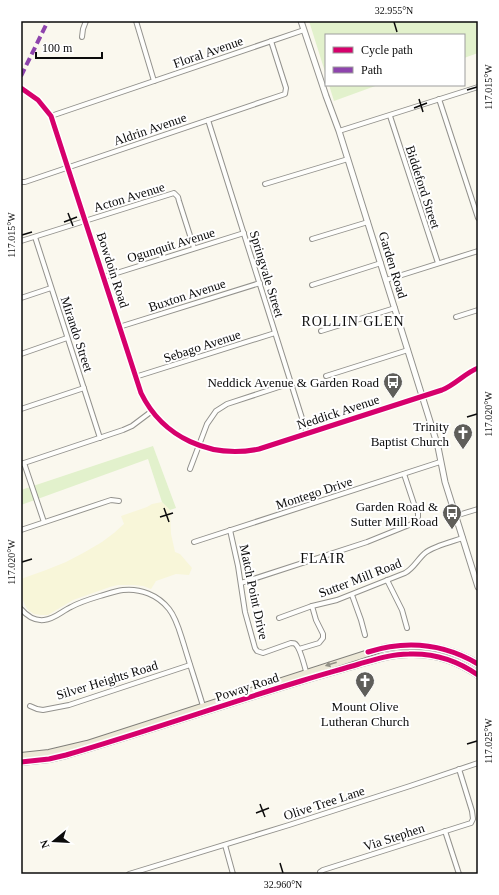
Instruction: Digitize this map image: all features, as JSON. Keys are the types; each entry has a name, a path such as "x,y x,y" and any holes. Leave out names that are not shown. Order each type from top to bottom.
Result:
{"main road":[{"name":"Poway Road","path":"21,762 49,759 66,755 307,676 376,650 403,645 439,648 461,655 478,664"},
{"name":"Poway Road","path":"307,676 377,659 409,654 423,654 444,658 464,666 478,675"},
{"name":"Poway Road","path":"21,756 40,755 73,748 204,709"}],"street":[{"path":"82,37 86,21"},
{"path":"136,21 154,81"},
{"name":"Garden Road","path":"302,21 339,131 423,397 438,446 445,482 478,587"},
{"name":"Floral Avenue","path":"51,116 304,30"},
{"name":"Aldrin Avenue","path":"21,182 25,182 285,94 286,88 271,41"},
{"path":"339,131 478,87"},
{"name":"Bowdoin Road","path":"21,88 34,96 51,116 135,377 144,399 163,424 179,436 199,445"},
{"path":"439,99 478,218"},
{"name":"Biddeford Street","path":"390,116 438,263"},
{"name":"Springvale Street","path":"208,120 307,434"},
{"path":"265,184 348,159"},
{"name":"Acton Avenue","path":"21,241 174,193 180,201 194,248"},
{"path":"312,239 368,222"},
{"name":"Ogunquit Avenue","path":"104,277 244,233"},
{"name":"Mirando Street","path":"35,237 100,438"},
{"path":"386,280 478,251"},
{"path":"312,285 381,263"},
{"name":"Buxton Avenue","path":"120,327 260,283"},
{"path":"21,298 51,288"},
{"path":"321,330 395,308"},
{"path":"456,317 478,310"},
{"name":"Sebago Avenue","path":"135,377 276,333"},
{"path":"21,354 67,338"},
{"path":"326,376 408,350"},
{"name":"Neddick Avenue","path":"199,445 212,450 221,451 245,452 259,449 446,389 467,373 478,368"},
{"path":"190,469 207,424 216,411 227,404 291,384"},
{"path":"21,409 84,388"},
{"path":"44,522 23,463 127,428 152,411"},
{"name":"Montego Drive","path":"194,542 440,462"},
{"path":"240,582 372,540 414,522 418,513 404,474"},
{"path":"21,530 111,500 119,501"},
{"path":"456,516 478,509"},
{"name":"Match Point Drive","path":"230,530 237,559 246,618 257,651 263,652 291,642 296,644 299,649"},
{"name":"Sutter Mill Road","path":"279,618 312,606 352,595 388,580 408,571 415,566 425,553 430,550 463,538"},
{"path":"472,568 478,566"},
{"path":"388,580 402,610 407,628"},
{"path":"21,609 31,618 46,620 54,618 81,602 113,592 128,590 142,591 150,594 161,601 175,619 204,709"},
{"path":"352,595 365,635"},
{"path":"307,676 299,649 319,642 323,638 312,606"},
{"name":"Silver Heights Road","path":"30,706 43,710 69,704 190,665"},
{"name":"Olive Tree Lane","path":"129,874 225,845 478,763"},
{"name":"Via Stephen","path":"320,873 323,870 471,823 474,815 459,769"},
{"path":"444,831 459,874"},
{"path":"225,845 233,874"}],"shaded area":[{"path":"162,502 170,510 171,534 175,552 180,554 192,568 189,575 176,574 156,581 151,589 134,585 118,585 110,587 73,600 48,615 34,614 28,610 21,594 21,579 66,562 102,542 124,524 121,516 152,504"}],"green space":[{"path":"309,21 478,21 478,53 465,58 465,34 325,34 325,72"},
{"path":"329,86 375,86 334,101"},
{"path":"153,446 176,508 170,510 162,502 148,459 21,505 21,490"}],"marked path":[{"path":"21,76 48,21"}],"cycle path":[{"path":"21,88 38,100 51,116 141,393 150,409 175,433 190,442 206,448 223,451 259,449 442,390 478,368"},
{"path":"368,652 396,646 424,646 452,652 478,664"},
{"path":"21,762 49,759 66,755 242,699 390,656 403,654 428,655 454,662 478,675"}],"place":[{"name":"Neddick Avenue & Garden Road","path":"393,399"},
{"name":"Trinity Baptist Church","path":"463,450"},
{"name":"Garden Road & Sutter Mill Road","path":"452,530"},
{"name":"Mount Olive Lutheran Church","path":"365,698"}],"district":[{"name":"ROLLIN GLEN","path":"353,321"},
{"name":"FLAIR","path":"323,558"}]}
